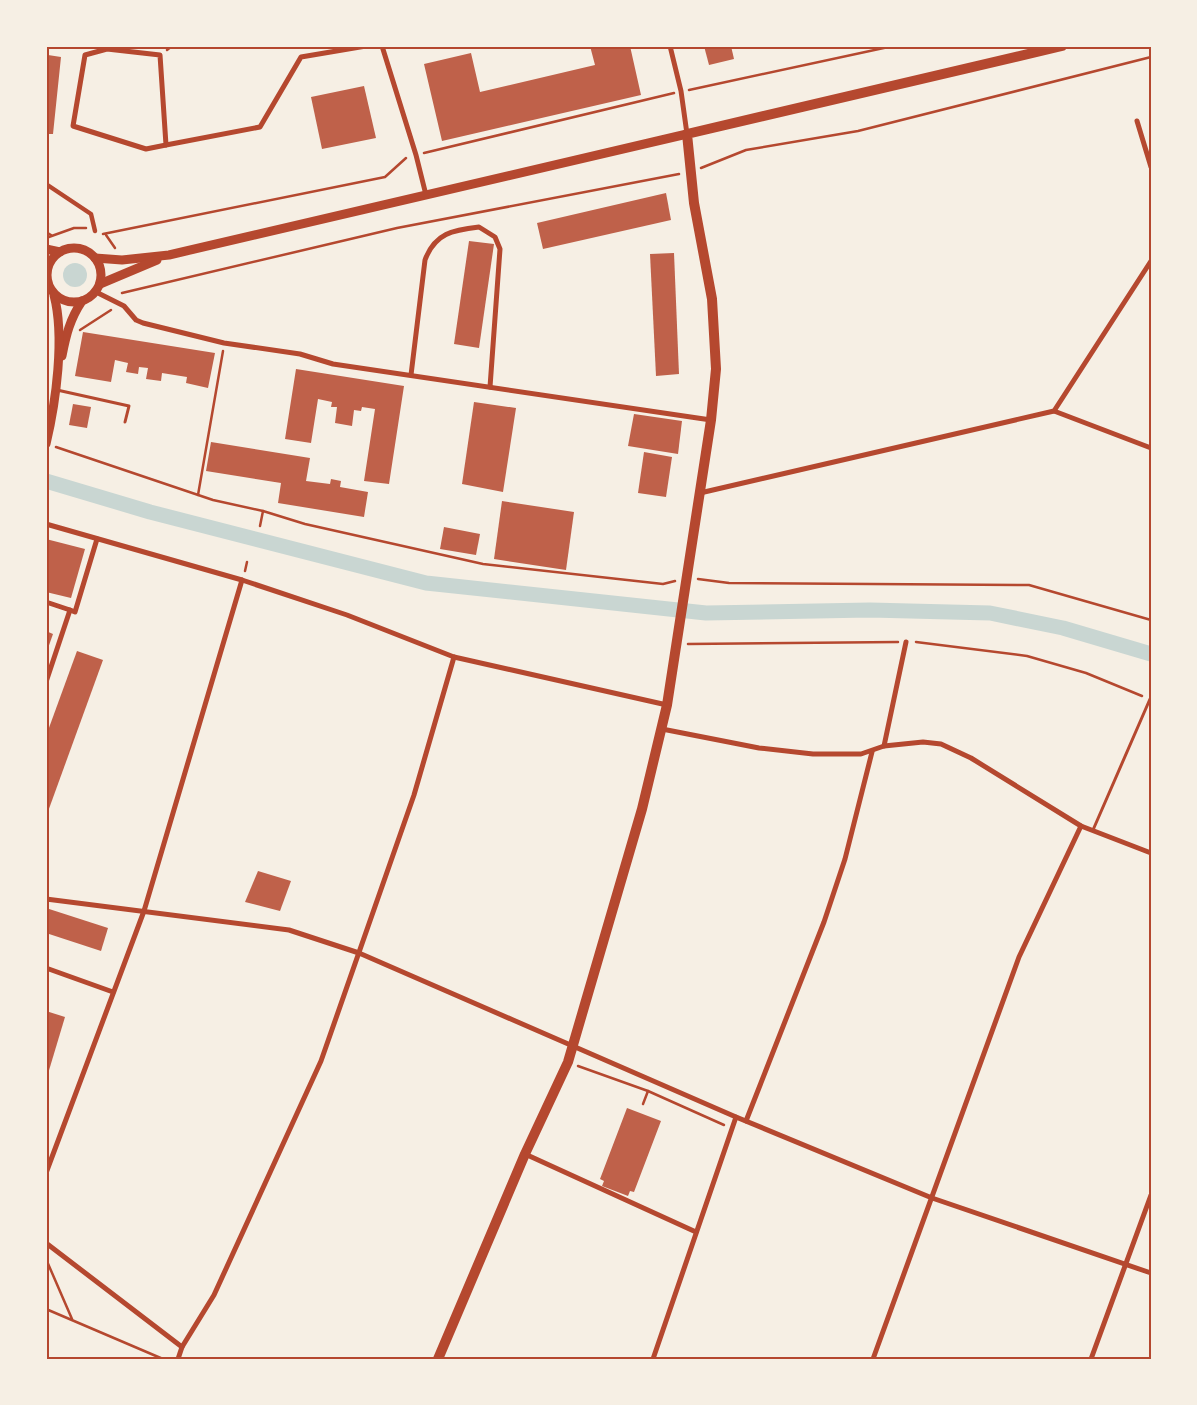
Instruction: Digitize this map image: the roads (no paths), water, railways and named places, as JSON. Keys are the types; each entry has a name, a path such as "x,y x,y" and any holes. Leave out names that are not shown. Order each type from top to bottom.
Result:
{"main road":[{"path":"438,1359 525,1154 568,1062 642,809 667,705 711,420 716,368 712,299 694,203 687,134 1062,46"}],"street":[{"path":"166,145 160,55 107,49 85,55 73,126 146,149 260,127 301,57 366,46"},
{"path":"382,46 416,155 426,195"},
{"path":"95,258 122,260 169,255 687,134 681,91 670,46"},
{"path":"1137,121 1151,167"},
{"path":"46,184 92,214 95,231"},
{"path":"411,375 425,260 430,246 450,232 479,227 495,237 500,249 490,387"},
{"path":"46,249 60,252 77,248 84,250 95,258 100,267 98,288"},
{"path":"56,389 59,312 46,278 50,263 60,252"},
{"path":"47,439 67,330 72,316 82,301 98,288 169,255"},
{"path":"1054,411 1151,261"},
{"path":"98,288 118,304 124,306 136,320 224,343 300,354 333,364 711,420"},
{"path":"54,295 70,302 82,301"},
{"path":"700,493 1054,411 1151,448"},
{"path":"46,524 242,580 347,615 454,657 667,705"},
{"path":"46,602 75,612 97,539"},
{"path":"46,1173 144,911 242,580"},
{"path":"46,682 70,610"},
{"path":"884,746 906,642"},
{"path":"178,1359 182,1347 214,1295 321,1061 414,795 454,657"},
{"path":"662,729 768,749 846,755 872,752 884,746 923,742 948,747 971,758 1081,826 1151,853"},
{"path":"746,1121 824,922 845,859 872,752"},
{"path":"873,1359 1019,956 1081,826"},
{"path":"46,899 289,930 359,953 736,1117 932,1198 1151,1273"},
{"path":"46,968 113,992"},
{"path":"653,1359 736,1117"},
{"path":"525,1154 696,1232"},
{"path":"1091,1359 1124,1264 1151,1195"},
{"path":"46,1243 182,1347"}],"lane":[{"path":"56,389 129,406 125,422"},
{"path":"1093,831 1150,699"}],"waterway":[{"path":"46,481 150,512 426,583 706,613 870,610 990,613 1063,628 1151,654"}]}
